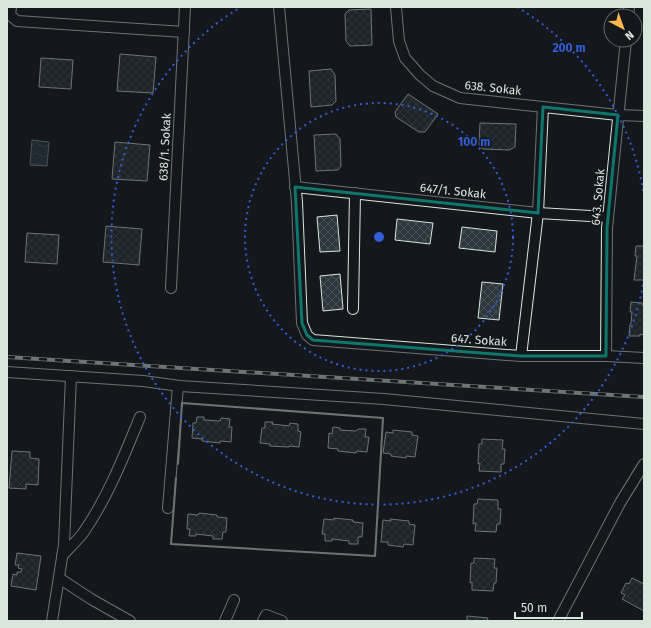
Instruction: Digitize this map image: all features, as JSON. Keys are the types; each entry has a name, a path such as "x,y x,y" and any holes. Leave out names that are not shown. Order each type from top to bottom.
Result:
{"street":[{"path":"11,7 10,16 17,21 184,32"},
{"name":"638/1. Sokak","path":"171,288 185,7"},
{"path":"279,7 295,187"},
{"name":"638. Sokak","path":"396,7 399,41 405,58 432,86 460,98 618,115 644,116"},
{"name":"643. Sokak","path":"606,356 608,217 625,48"},
{"path":"521,356 538,213 543,107"},
{"name":"647/1. Sokak","path":"295,187 538,213 608,217"},
{"name":"647. Sokak","path":"295,187 302,323 307,335 313,340 521,356 606,356 644,358"},
{"path":"353,309 355,194"},
{"path":"7,372 143,381 178,386 384,399 644,424"},
{"path":"52,621 64,545 71,376"},
{"path":"168,508 178,386"},
{"path":"62,556 83,533 97,509 116,474 140,417"},
{"path":"558,621 620,503 644,464"},
{"path":"59,578 91,599 130,621"},
{"path":"225,621 234,600"},
{"path":"263,621 266,615 282,621"}],"highlighted area":[{"path":"543,107 618,115 607,228 606,356 521,356 313,340 307,335 302,323 295,187 538,213"}],"water":[{"path":"32,140 49,142 47,166 30,165"}],"building":[{"path":"371,9 372,45 350,46 346,41 345,14 349,10"},
{"path":"120,54 156,57 153,93 117,91"},
{"path":"41,58 73,60 71,89 39,87"},
{"path":"331,69 335,75 336,101 332,105 311,107 309,71"},
{"path":"408,94 438,114 425,132 419,132 396,117 395,112"},
{"path":"480,123 516,124 515,147 509,150 483,149 479,145"},
{"path":"336,134 340,139 341,166 338,170 316,171 314,135"},
{"path":"115,142 150,145 147,181 112,179"},
{"path":"337,215 340,251 320,252 317,217"},
{"path":"397,219 433,223 430,244 395,240"},
{"path":"106,226 142,229 139,265 103,262"},
{"path":"462,227 497,231 495,252 459,248"},
{"path":"27,233 59,235 57,264 25,262"},
{"path":"636,246 644,246 644,280 634,280 637,256 635,256"},
{"path":"340,274 343,309 323,311 320,276"},
{"path":"482,282 503,284 499,320 478,318"},
{"path":"631,302 642,303 642,305 644,305 644,335 640,334 640,336 629,336 632,312 630,312"},
{"path":"197,417 204,417 204,420 220,421 221,418 230,419 229,427 232,427 231,442 220,441 220,443 192,438 193,423 196,423"},
{"path":"265,422 273,422 272,424 289,426 290,423 298,424 298,431 301,432 299,447 270,446 270,444 260,443 262,428 265,428"},
{"path":"333,427 340,428 340,430 356,431 358,429 366,429 365,437 369,437 367,452 357,451 356,453 328,448 329,433 332,434"},
{"path":"393,430 412,432 412,435 418,436 415,457 406,456 406,458 391,456 391,454 383,453 386,432 393,433"},
{"path":"482,439 503,440 502,449 505,449 504,464 501,464 501,472 479,471 479,444 482,444"},
{"path":"12,451 30,452 30,458 39,459 38,485 26,484 26,489 9,488"},
{"path":"478,499 498,500 498,509 501,509 500,524 497,524 496,532 475,531 476,523 473,524 474,504 477,504"},
{"path":"199,513 227,518 226,532 223,532 222,539 213,539 213,536 196,534 196,536 189,536 190,529 187,529 188,514 198,515"},
{"path":"334,518 353,520 353,522 363,523 362,537 358,537 358,544 349,544 349,541 332,539 332,541 325,541 325,534 322,534 324,519 334,520"},
{"path":"390,519 409,521 409,524 415,525 413,545 404,544 403,547 388,545 388,542 381,542 383,520 391,521"},
{"path":"17,553 41,556 36,590 11,586 13,574 17,575 17,572 21,572 22,569 18,568 19,565 15,565"},
{"path":"474,558 495,559 494,568 497,568 496,583 494,583 493,591 472,590 472,582 470,583 471,563 474,563"},
{"path":"632,578 644,584 644,611 622,599 625,595 621,593 626,583 629,584"},
{"path":"467,616 488,618 487,621 467,621"}],"railway":[{"path":"7,357 644,397"}],"wall":[{"path":"176,478 171,544 375,556 383,418 182,403 178,464"}]}
